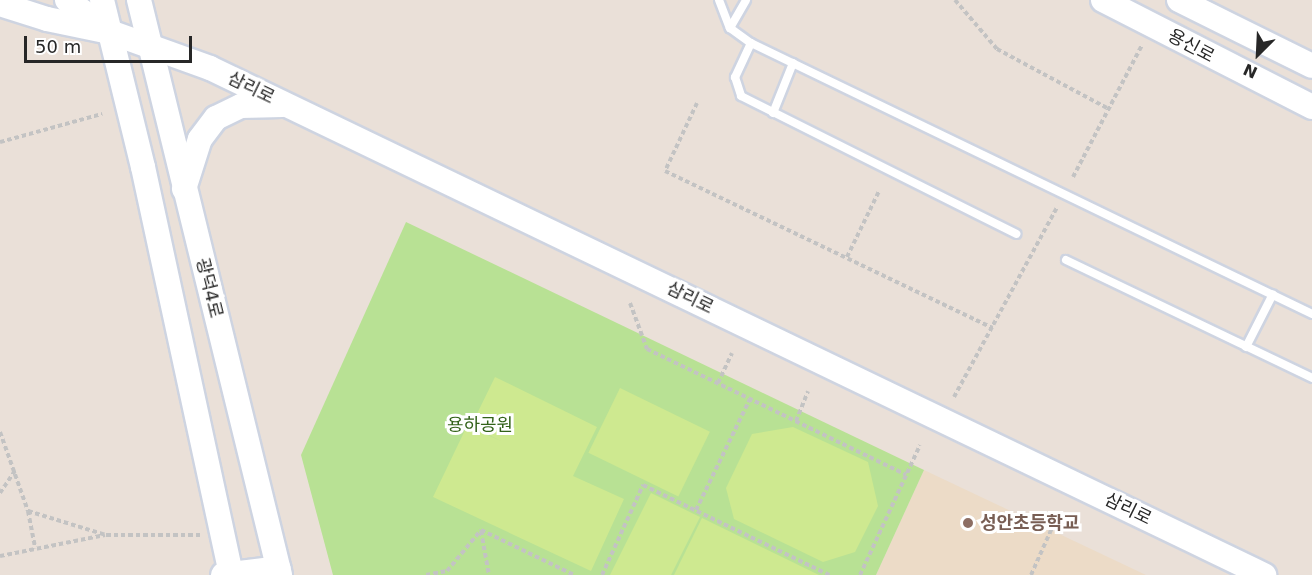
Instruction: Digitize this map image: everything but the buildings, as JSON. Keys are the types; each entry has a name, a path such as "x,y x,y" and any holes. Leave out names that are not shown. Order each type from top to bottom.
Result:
{"main road":[{"path":"67,0 110,32"},
{"path":"102,0 228,575 280,571"},
{"name":"광덕4로","path":"139,0 280,571"},
{"name":"용신로","path":"1103,0 1312,107"},
{"name":"용신로","path":"1179,0 1312,66"},
{"path":"0,4 47,19 110,32"},
{"name":"삼리로","path":"110,32 151,50 210,68 1264,575"},
{"path":"184,189 200,140 216,118 241,106 285,104"}],"lane":[{"path":"719,0 730,28 751,43 1312,314"},
{"path":"730,28 746,0"},
{"path":"751,43 735,77 741,96 1016,234"},
{"path":"773,113 794,63"},
{"path":"1066,260 1312,378"},
{"path":"1246,347 1273,294"}],"path":[{"path":"955,0 997,49 1109,109"},
{"path":"1073,177 1142,44"},
{"path":"697,103 665,171 992,328"},
{"path":"0,142 102,114"},
{"path":"847,257 879,192"},
{"path":"954,397 1057,207"},
{"path":"630,303 647,349 906,475"},
{"path":"718,383 732,353"},
{"path":"796,421 808,391"},
{"path":"696,510 750,399"},
{"path":"0,432 16,469 28,511 35,548"},
{"path":"860,575 920,445"},
{"path":"0,493 16,469"},
{"path":"602,575 643,485 829,575"},
{"path":"28,511 106,535"},
{"path":"1031,575 1059,512"},
{"path":"426,575 447,571 481,530"},
{"path":"481,530 489,575"},
{"path":"481,530 573,575"},
{"path":"0,556 106,535 200,535"}],"shaded area":[{"name":"성안초등학교","path":"924,470 1146,575 876,575"}],"green space":[{"name":"용하공원","path":"406,222 924,470 876,575 333,575 301,455"},
{"path":"495,377 597,427 573,476 624,499 591,571 433,497 467,426 501,441 471,426"},
{"path":"620,388 710,432 678,497 588,453"},
{"path":"793,427 868,462 878,506 855,552 823,562 734,519 726,488 752,434"},
{"path":"651,493 700,517 671,575 610,575"},
{"path":"702,518 819,575 674,575"}],"place":[{"name":"성안초등학교","path":"968,523"}]}
